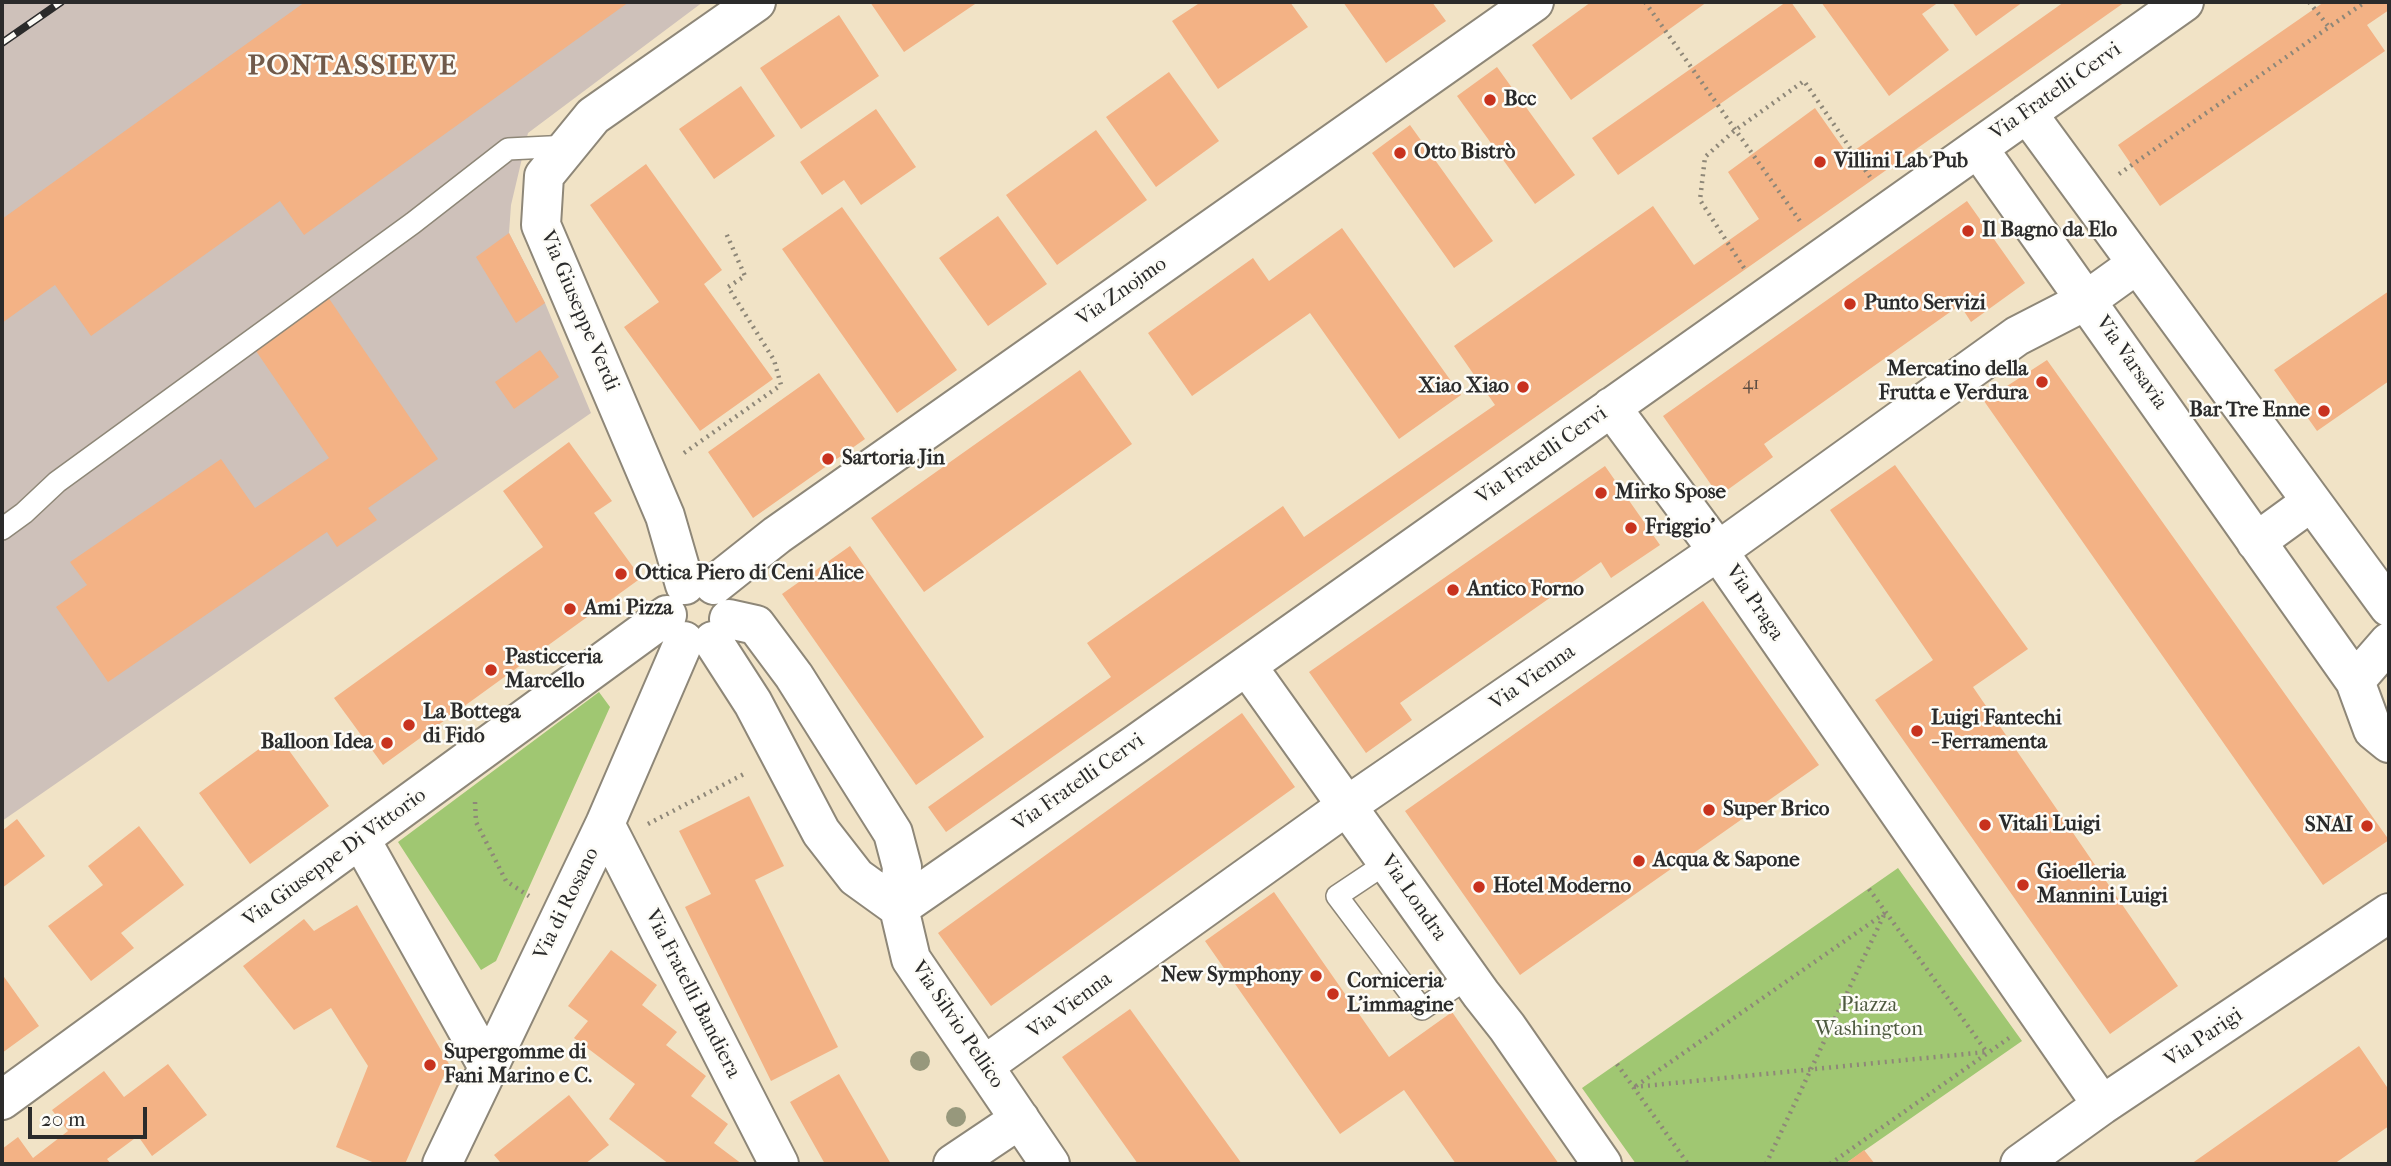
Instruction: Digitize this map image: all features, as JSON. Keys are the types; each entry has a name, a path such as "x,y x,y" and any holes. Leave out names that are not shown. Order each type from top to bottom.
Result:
{"street":[{"name":"Via Giuseppe Verdi","path":"699,614 665,516 541,225 544,176 593,116 756,2"},
{"name":"Via Znojmo","path":"699,614 777,535 1534,2"},
{"name":"Via Fratelli Cervi","path":"899,908 1247,666 2184,2"},
{"path":"2027,113 2389,607"},
{"name":"Via Varsavia","path":"1978,148 2355,681 2373,730 2389,743"},
{"name":"Via Vienna","path":"985,1065 1348,805 1718,551 2017,336 2087,300 2137,264"},
{"name":"Via Praga","path":"1611,407 1718,551 2044,1017 2102,1105"},
{"path":"2256,542 2311,502"},
{"name":"Via di Rosano","path":"442,1164 605,824 699,614"},
{"name":"Via Giuseppe Di Vittorio","path":"2,1100 361,840 699,614"},
{"path":"699,614 753,703 821,832 856,877 899,908"},
{"name":"Via Silvio Pellico","path":"699,614 756,625 793,676 893,833 902,867 899,908 911,959 1050,1164"},
{"path":"2355,681 2389,642"},
{"name":"Via Londra","path":"1247,666 1507,1027 1602,1164"},
{"name":"Via Fratelli Bandiera","path":"605,824 779,1164"},
{"path":"361,840 488,1067"},
{"name":"Via Parigi","path":"2020,1164 2102,1105 2389,913"},
{"path":"953,1164 1020,1119"}],"lane":[{"path":"2,529 24,513 57,482 413,223 508,149 569,146"},
{"path":"1388,862 1337,895 1422,1009 1469,977"}],"path":[{"path":"1645,2 1807,232"},
{"path":"2309,2 2329,27"},
{"path":"2119,175 2365,2"},
{"path":"1748,275 1700,200 1705,157 1734,131 1804,81 1877,186"},
{"path":"684,453 781,385 774,360 728,287 745,276 726,233"},
{"path":"645,826 756,768"},
{"path":"475,790 476,822 506,881 529,897"},
{"path":"1869,889 1986,1052"},
{"path":"1766,1164 1885,913"},
{"path":"1634,1087 1885,913"},
{"path":"1830,1164 1986,1052 2017,1034"},
{"path":"1634,1087 1986,1052"},
{"path":"1617,1064 1688,1164"}],"shaded area":[{"path":"2,2 703,2 528,133 511,205 509,233 545,303 591,413 2,821"}],"green space":[{"path":"599,692 610,707 496,961 481,970 398,842"},
{"name":"Piazza Washington","path":"1898,868 2022,1041 1845,1164 1636,1164 1582,1088"}],"building":[{"path":"305,2 629,2 304,235 280,201 91,336 55,285 2,323 2,219"},
{"path":"870,2 978,2 904,52"},
{"path":"1201,2 1290,2 1308,27 1218,89 1172,21"},
{"path":"1343,2 1432,2 1446,21 1386,63"},
{"path":"1591,2 1707,2 1571,100 1532,45"},
{"path":"1786,2 1791,2 1816,37 1618,175 1592,138"},
{"path":"1821,2 1939,2 1922,14 1949,50 1889,96"},
{"path":"1952,2 2023,2 1976,36"},
{"path":"2064,2 2125,2 946,832 928,807 1111,677 1087,643 1283,506 1304,537 1495,405 1454,346 1653,206 1694,265 1759,219 1728,172 1815,108 1848,155"},
{"path":"2324,2 2389,2 2389,10 2367,25 2385,51 2160,206 2118,145"},
{"path":"839,15 879,76 801,129 760,68"},
{"path":"1497,67 1575,175 1535,204 1457,96"},
{"path":"1169,72 1219,141 1156,187 1106,117"},
{"path":"741,86 775,136 714,179 679,129"},
{"path":"876,109 916,167 861,205 844,180 822,195 800,162"},
{"path":"1410,125 1493,241 1454,268 1372,153"},
{"path":"1096,130 1147,200 1057,265 1006,195"},
{"path":"646,164 722,270 704,284 773,379 700,431 624,327 659,302 590,205"},
{"path":"1967,201 2025,283 1971,322 1960,305 1764,444 1773,457 1719,496 1663,416"},
{"path":"842,207 957,370 897,413 782,249"},
{"path":"998,216 1047,284 988,326 939,258"},
{"path":"1342,228 1461,395 1399,439 1310,313 1192,396 1148,333 1253,258 1269,281"},
{"path":"509,233 545,303 516,323 476,257"},
{"path":"2389,291 2389,381 2317,431 2274,370"},
{"path":"328,297 438,459 368,508 377,520 337,547 327,532 108,682 56,607 87,585 70,562 221,459 255,508 329,458 254,348"},
{"path":"540,350 559,377 514,409 495,382"},
{"path":"2047,360 2389,840 2323,885 1984,401"},
{"path":"1080,370 1132,444 924,592 871,518"},
{"path":"819,373 865,439 753,518 708,452"},
{"path":"569,442 612,501 594,513 641,578 383,765 334,698 543,547 503,491"},
{"path":"1895,465 2028,649 1973,687 2178,986 2110,1034 1875,700 1933,660 1830,510"},
{"path":"1605,466 1660,545 1611,578 1601,562 1400,703 1412,720 1366,753 1309,672"},
{"path":"850,546 984,737 916,785 782,594"},
{"path":"1703,601 1819,765 1520,975 1405,811"},
{"path":"1242,713 1295,787 991,1006 938,933"},
{"path":"278,735 329,806 250,864 199,793"},
{"path":"749,796 784,866 755,880 838,1047 771,1081 685,907 711,894 679,831"},
{"path":"17,819 45,856 2,888 2,831"},
{"path":"139,826 184,885 121,933 134,948 91,981 48,926 103,885 88,866"},
{"path":"1274,892 1389,1057 1452,1012 1559,1164 1456,1164 1404,1090 1340,1134 1205,941"},
{"path":"357,905 449,1064 405,1164 377,1164 336,1147 368,1066 331,1008 294,1030 243,966 304,919 314,931"},
{"path":"611,950 657,985 642,1005 677,1032 666,1045 706,1076 691,1096 728,1124 714,1143 742,1164 669,1164 609,1119 635,1084 574,1038 588,1021 568,1006"},
{"path":"2,974 39,1026 2,1053"},
{"path":"1130,1009 1242,1164 1138,1164 1062,1057"},
{"path":"2359,1046 2389,1090 2389,1126 2334,1164 2191,1164"},
{"path":"168,1064 207,1115 152,1156 138,1136 107,1159 111,1164 2,1164 2,1149 18,1137 33,1158 68,1131 52,1110 104,1071 124,1097"},
{"path":"839,1074 891,1164 825,1164 790,1102"},
{"path":"569,1095 609,1145 585,1164 496,1164 500,1162 494,1155"},
{"path":"1864,1150 1875,1164 1845,1164"}],"railway":[{"path":"2,43 61,2"}],"place":[{"name":"Bcc","path":"1490,100"},
{"name":"Otto Bistrò","path":"1400,153"},
{"name":"Villini Lab Pub","path":"1820,162"},
{"name":"Il Bagno da Elo","path":"1968,231"},
{"name":"Punto Servizi","path":"1850,304"},
{"name":"Mercatino della Frutta e Verdura","path":"2042,382"},
{"name":"Xiao Xiao","path":"1523,387"},
{"name":"Bar Tre Enne","path":"2324,411"},
{"name":"Sartoria Jin","path":"828,459"},
{"name":"Mirko Spose","path":"1601,493"},
{"name":"Friggio’","path":"1631,528"},
{"name":"Ottica Piero di Ceni Alice","path":"621,574"},
{"name":"Antico Forno","path":"1453,590"},
{"name":"Ami Pizza","path":"570,609"},
{"name":"Pasticceria Marcello","path":"491,670"},
{"name":"La Bottega di Fido","path":"409,725"},
{"name":"Luigi Fantechi - Ferramenta","path":"1917,731"},
{"name":"Balloon Idea","path":"387,743"},
{"name":"Super Brico","path":"1709,810"},
{"name":"Vitali Luigi","path":"1985,825"},
{"name":"SNAI","path":"2367,826"},
{"name":"Acqua & Sapone","path":"1639,861"},
{"name":"Gioelleria Mannini Luigi","path":"2023,885"},
{"name":"Hotel Moderno","path":"1479,887"},
{"name":"New Symphony","path":"1316,976"},
{"name":"Corniceria L'immagine","path":"1333,994"},
{"name":"Supergomme di Fani Marino e C.","path":"430,1065"}],"district":[{"name":"PONTASSIEVE","path":"353,67"}]}
